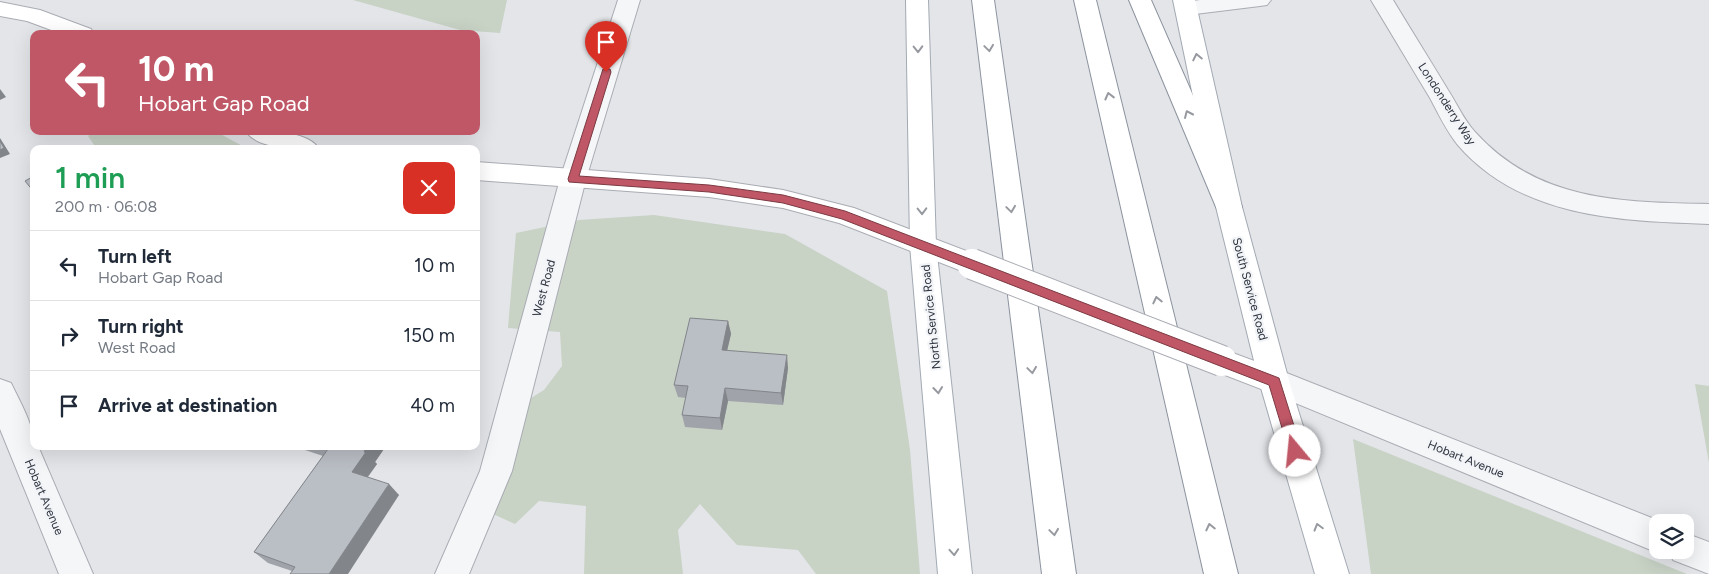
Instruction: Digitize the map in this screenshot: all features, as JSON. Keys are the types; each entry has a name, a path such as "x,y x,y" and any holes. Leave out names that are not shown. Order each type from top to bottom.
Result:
{"main road":[{"name":"North Service Road","path":"917,0 923,245 956,574"},
{"path":"983,0 1059,574"},
{"path":"1085,0 1221,574"},
{"path":"1140,0 1229,207"},
{"name":"South Service Road","path":"1185,4 1229,207 1274,381 1332,574"},
{"path":"0,9 32,15 73,30"},
{"path":"269,135 296,145"},
{"path":"480,171 709,188 783,199 845,215 1274,381"}],"street":[{"name":"West Road","path":"452,574 496,471 573,179 629,0"},
{"path":"1185,4 1260,0"},
{"name":"Londonderry Way","path":"1382,0 1465,137 1480,154 1500,170 1537,190 1593,208 1621,211 1709,214"},
{"name":"Hobart Avenue","path":"1274,381 1649,533"},
{"name":"Hobart Avenue","path":"0,392 76,574"},
{"path":"1694,552 1709,558"}],"shaded area":[{"path":"353,0 507,0 500,33 460,30"},
{"path":"222,135 241,145 94,145 88,136"},
{"path":"654,215 785,234 887,291 910,450 920,574 816,574 798,550 737,545 700,504 678,530 683,574 584,574 586,506 539,501 515,524 469,503 502,416 544,390 562,366 560,332 508,328 516,233 579,220"},
{"path":"1695,384 1709,386 1709,463"},
{"path":"1353,439 1687,574 1371,574"}],"building":[{"path":"0,141 4,148 0,150"},
{"path":"30,178 30,187 25,181"},
{"path":"690,318 728,321 722,350 787,355 781,393 725,388 720,418 682,415 688,386 674,385"},
{"path":"327,450 365,450 364,452 366,452 352,472 389,484 329,574 290,574 295,567 254,552"}],"route":[{"path":"606,72 573,179 709,188 783,199 845,215 1274,381 1295,451"}]}
